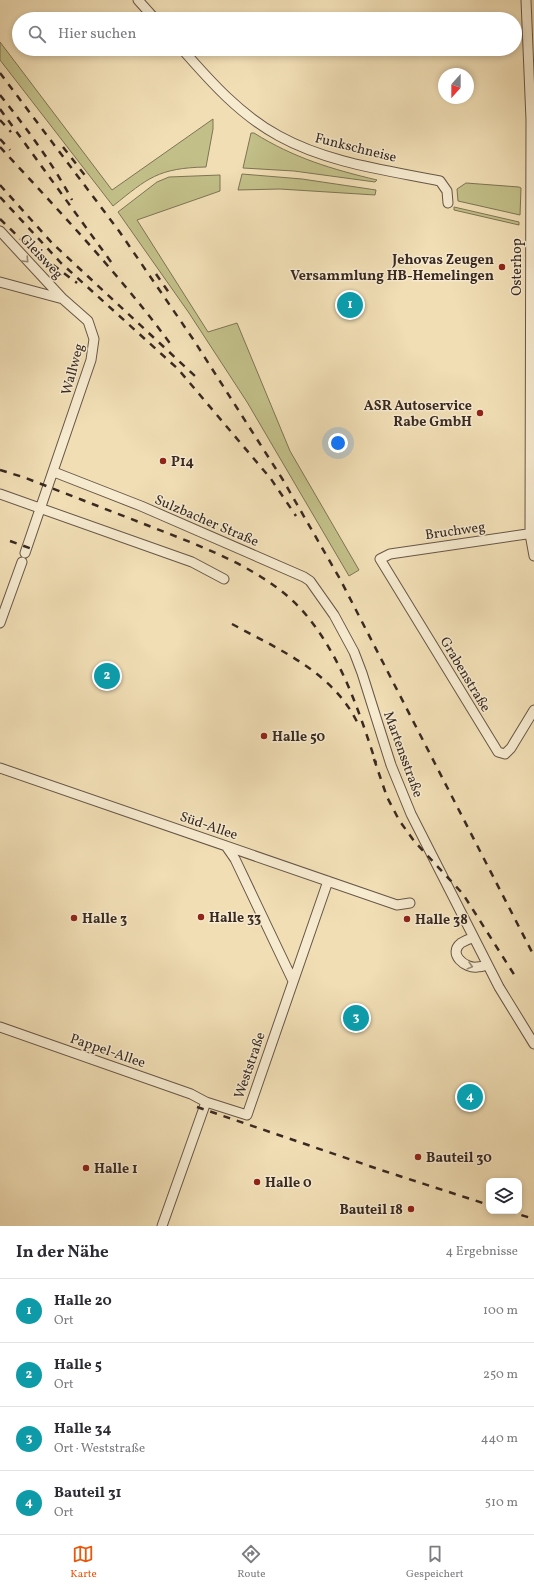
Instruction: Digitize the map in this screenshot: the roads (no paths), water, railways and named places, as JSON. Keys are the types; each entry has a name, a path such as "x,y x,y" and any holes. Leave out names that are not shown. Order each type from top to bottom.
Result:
{"street":[{"path":"138,0 149,12"},
{"name":"Osterhop","path":"526,0 531,120 532,533 534,556"},
{"name":"Funkschneise","path":"188,56 218,88 247,115 279,136 309,150 338,160 440,181 447,191 448,203"},
{"name":"Gleisweg","path":"2,234 63,299"},
{"name":"Wallweg","path":"0,282 63,299 88,321 94,339 91,360 54,472 0,623"},
{"name":"Sulzbacher Straße","path":"54,472 92,486 304,577 310,581"},
{"path":"0,494 41,507 192,562 224,579"},
{"name":"Bruchweg","path":"380,559 390,554 532,533"},
{"name":"Grabenstraße","path":"380,559 498,752 505,754 511,748 534,710"},
{"name":"Martensstraße","path":"310,581 334,615 354,652 399,787 472,938 509,1006 534,1044"},
{"name":"Süd-Allee","path":"0,768 397,905 410,903"},
{"path":"226,846 235,859 293,981"},
{"name":"Weststraße","path":"206,1102 247,1115 328,881"},
{"path":"472,938 460,944 456,948 456,954 460,961 472,967 478,968 487,964"},
{"name":"Pappel-Allee","path":"0,1027 191,1094 206,1102"},
{"path":"162,1226 206,1102"}],"railway":[{"path":"0,73 119,231 193,339 283,480 340,579 534,956"},
{"path":"0,95 39,146 72,200"},
{"path":"0,109 114,266"},
{"path":"0,120 11,132"},
{"path":"0,139 10,150"},
{"path":"0,147 67,219 131,294 172,346"},
{"path":"63,147 87,178"},
{"path":"0,185 52,243 195,376"},
{"path":"0,197 61,263 178,369 271,479 296,516"},
{"path":"0,219 27,245 77,283"},
{"path":"156,274 172,297"},
{"path":"0,470 23,477 183,539 229,559 272,584 291,599 307,616 330,650 340,668 356,705 376,763"},
{"path":"10,541 35,550"},
{"path":"232,624 269,643 321,677 336,691 349,707 359,726"},
{"path":"374,759 387,797 399,820 414,841 463,894 515,976"},
{"path":"197,1107 486,1204"},
{"path":"518,1214 534,1219"}],"place":[{"name":"Jehovas Zeugen Versammlung HB-Hemelingen","path":"502,267"},
{"name":"Halle 20","path":"350,305"},
{"name":"ASR Autoservice Rabe GmbH","path":"480,413"},
{"name":"P14","path":"163,461"},
{"name":"Halle 5","path":"107,676"},
{"name":"Halle 50","path":"264,736"},
{"name":"Halle 33","path":"201,917"},
{"name":"Halle 3","path":"74,918"},
{"name":"Halle 38","path":"407,919"},
{"name":"Halle 34","path":"356,1018"},
{"name":"Bauteil 31","path":"470,1097"},
{"name":"Bauteil 30","path":"418,1157"},
{"name":"Halle 1","path":"86,1168"},
{"name":"Halle 0","path":"257,1182"},
{"name":"Bauteil 18","path":"411,1209"}]}
